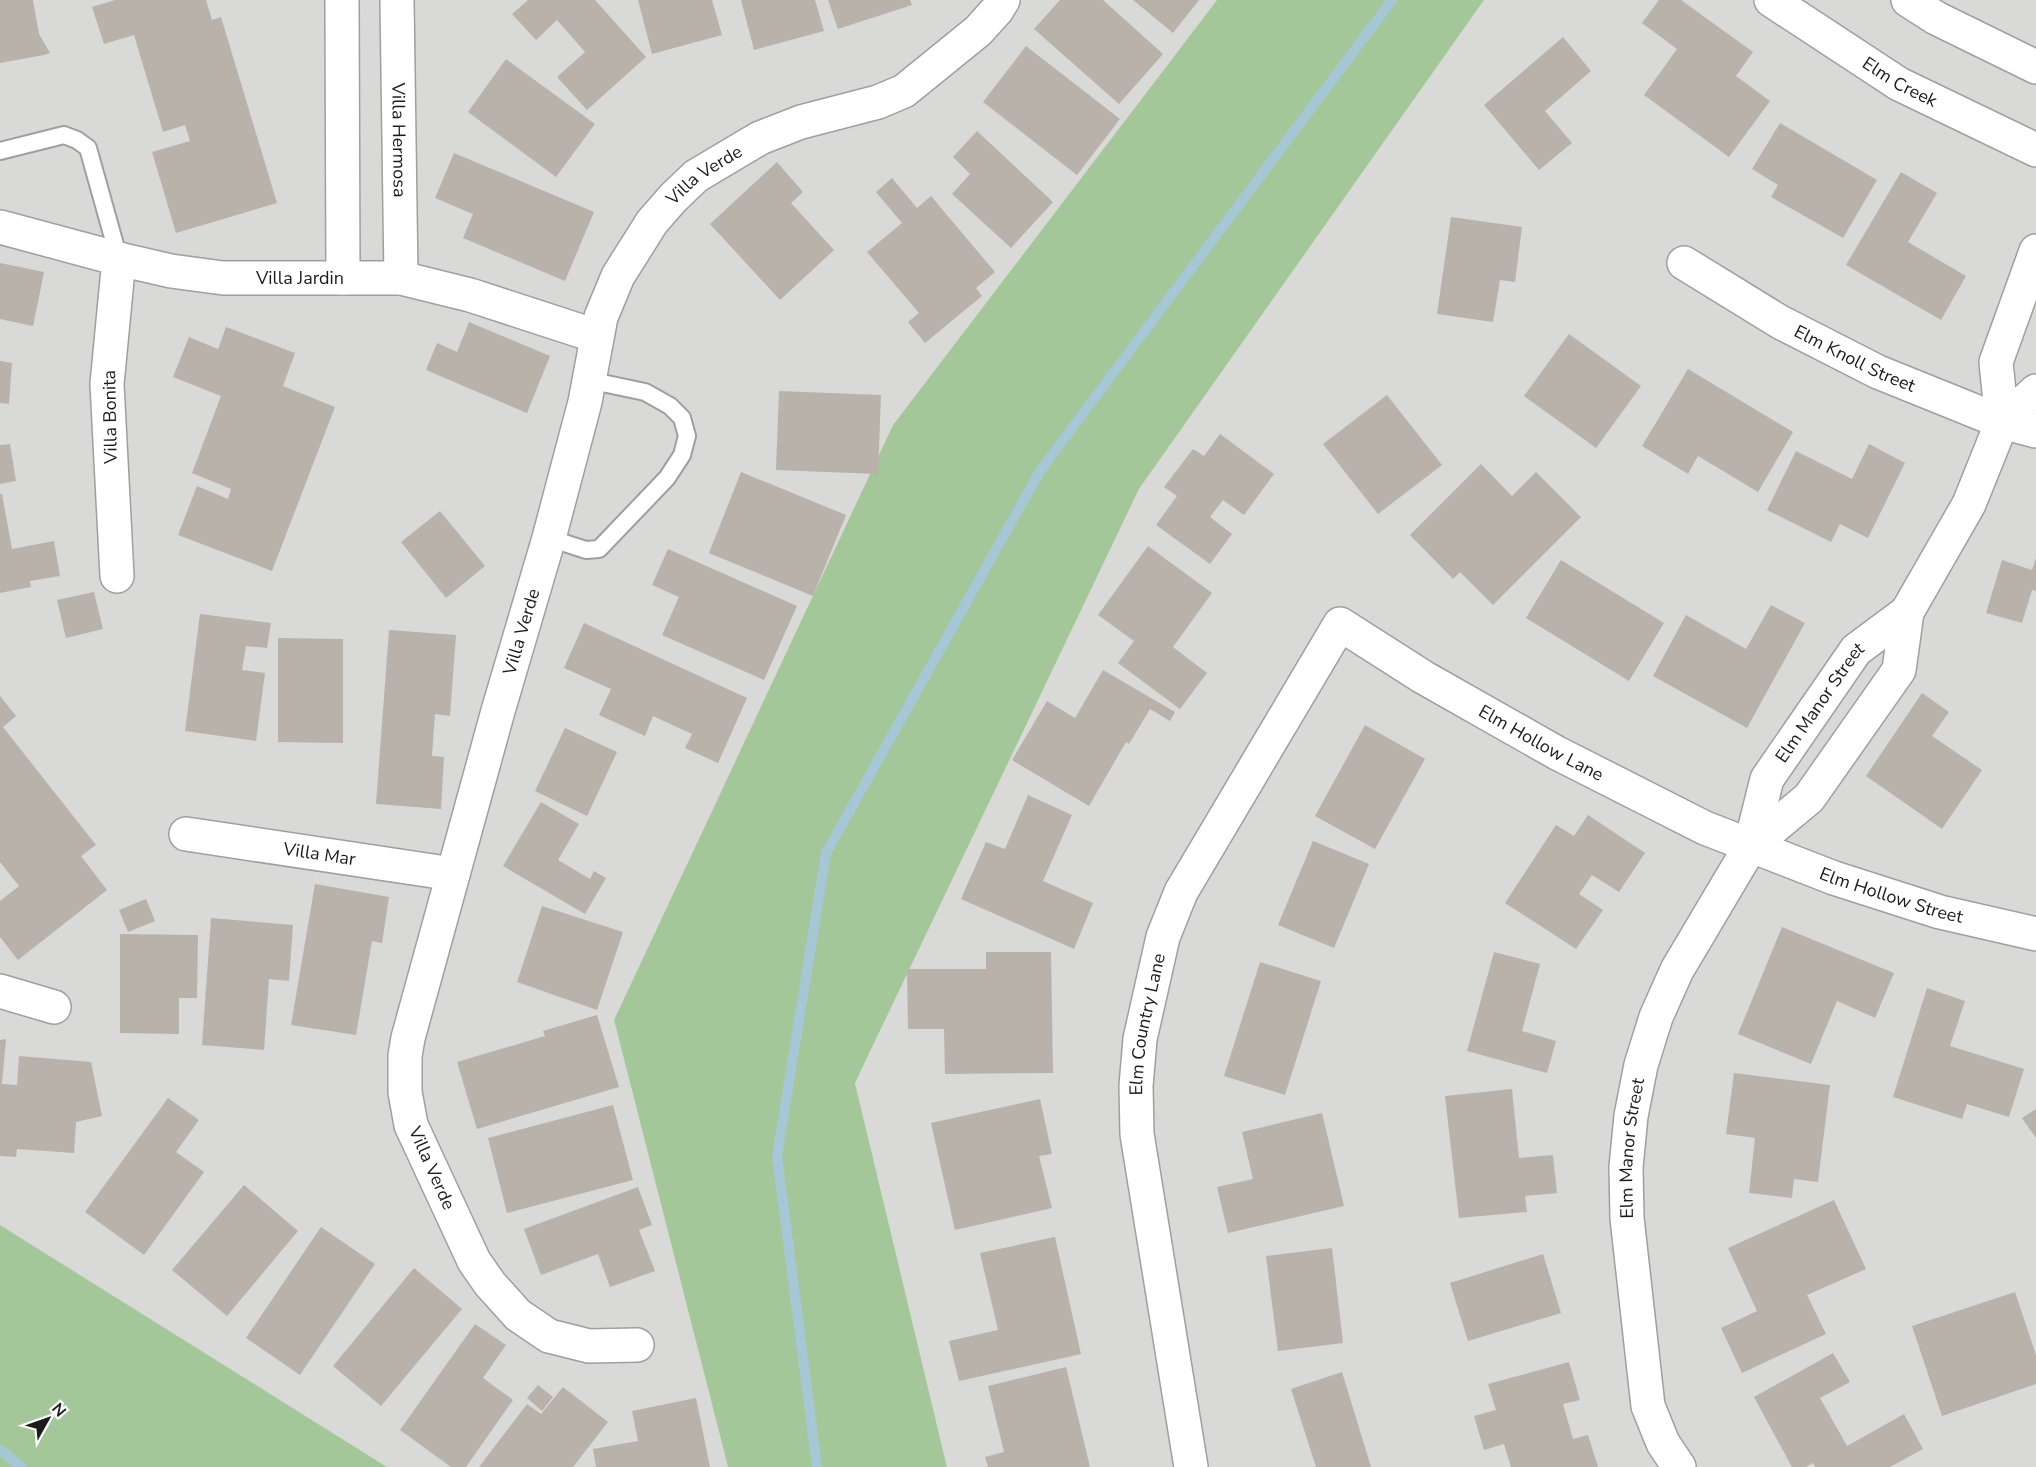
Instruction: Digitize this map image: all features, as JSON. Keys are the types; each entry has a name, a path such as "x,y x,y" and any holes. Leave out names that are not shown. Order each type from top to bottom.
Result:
{"street":[{"path":"342,0 343,278"},
{"name":"Villa Hermosa","path":"397,0 401,278"},
{"name":"Villa Verde","path":"637,1345 589,1346 559,1339 549,1336 518,1316 490,1284 474,1261 411,1125 405,1092 405,1056 408,1038 498,711 549,538 585,402 596,336 618,276 652,222 696,176 760,138 801,122 878,102 904,91 978,31 1003,0"},
{"name":"Elm Creek","path":"1771,0 1899,84 2036,150"},
{"path":"1908,0 1936,18 2036,67"},
{"name":"Villa Jardin","path":"0,227 171,271 223,278 401,278 470,295 596,336"},
{"name":"Elm Manor Street","path":"2002,422 1996,362 2036,251"},
{"name":"Villa Bonita","path":"117,576 107,384 119,259"},
{"name":"Elm Knoll Street","path":"1684,263 1780,322 1878,372 2002,422 2036,431"},
{"name":"Elm Manor Street","path":"1749,846 1809,798 1899,670 1907,612 1969,504 2002,422 2036,391"},
{"name":"Elm Manor Street","path":"1679,1467 1663,1443 1648,1406 1626,1218 1626,1167 1631,1116 1641,1065 1653,1027 1677,970 1749,846 1767,779 1856,650 1907,612"},
{"name":"Elm Hollow Lane","path":"1340,624 1423,677 1557,753 1705,828 1749,846"},
{"name":"Elm Country Lane","path":"1191,1467 1137,1134 1136,1086 1140,1038 1162,937 1181,892 1340,624"},
{"name":"Villa Mar","path":"186,834 453,874"},
{"name":"Elm Hollow Street","path":"1749,846 1834,878 1940,912 2036,934"},
{"path":"0,991 54,1007"}],"lane":[{"path":"0,151 64,135 88,148 119,259"},
{"path":"549,538 586,550 599,549 667,478 682,455 687,436 682,418 670,406 645,392 588,380"}],"shaded area":[{"path":"0,0 1217,0 893,425 614,1020 728,1467 387,1467 0,1225"},
{"path":"1484,0 2036,0 2036,1467 947,1467 855,1083 1139,489"}],"green space":[{"path":"1217,0 1484,0 1139,489 855,1083 947,1467 728,1467 614,1020 893,425"},
{"path":"0,1225 387,1467 0,1467"}],"building":[{"path":"0,0 33,0 39,34 50,53 0,63"},
{"path":"115,0 206,0 212,20 221,17 277,203 176,233 152,152 190,141 185,125 163,132 134,35 104,44 92,7"},
{"path":"528,0 595,0 646,57 587,110 557,77 585,52 557,20 536,40 512,14"},
{"path":"638,0 712,0 722,35 652,54"},
{"path":"741,0 815,0 824,31 754,50"},
{"path":"828,0 910,0 912,5 838,29"},
{"path":"1060,0 1103,0 1163,54 1119,104 1034,29"},
{"path":"1133,0 1199,0 1173,33"},
{"path":"1659,0 1681,0 1753,52 1736,76 1770,101 1729,157 1644,95 1677,49 1642,23"},
{"path":"1563,37 1591,71 1545,111 1572,143 1539,170 1484,105"},
{"path":"1026,46 1120,119 1077,175 983,102"},
{"path":"506,59 595,124 556,177 468,112"},
{"path":"1780,123 1877,180 1843,238 1771,197 1778,185 1752,169"},
{"path":"977,131 1053,202 1011,248 952,194 970,174 953,157"},
{"path":"454,153 594,212 565,281 463,238 473,214 435,198"},
{"path":"777,162 803,192 791,203 834,250 780,300 710,224"},
{"path":"1901,172 1937,193 1908,242 1966,276 1941,320 1846,265"},
{"path":"892,178 917,208 931,196 995,272 976,288 982,296 925,343 908,322 919,313 867,252 902,223 876,192"},
{"path":"1451,217 1522,227 1515,282 1500,280 1493,322 1437,314"},
{"path":"0,263 44,272 33,326 0,319"},
{"path":"469,322 550,356 527,413 426,370 437,343 457,352"},
{"path":"226,327 295,353 283,386 335,407 272,571 178,535 197,486 228,499 231,489 192,473 221,396 173,377 189,337 218,349"},
{"path":"1569,334 1641,386 1596,448 1524,396"},
{"path":"0,361 12,363 9,404 0,403"},
{"path":"1688,369 1793,432 1758,492 1698,456 1688,474 1642,446"},
{"path":"779,391 881,395 878,474 776,470"},
{"path":"1387,395 1442,465 1378,514 1323,444"},
{"path":"1220,434 1274,474 1244,515 1223,500 1210,517 1232,534 1210,564 1156,525 1177,496 1164,487 1193,449 1204,456"},
{"path":"10,444 16,481 0,484 0,445"},
{"path":"1869,444 1905,463 1868,538 1840,524 1831,542 1767,510 1796,451 1852,479"},
{"path":"1481,464 1512,496 1536,472 1581,517 1493,605 1460,572 1453,579 1410,535"},
{"path":"741,472 846,515 813,596 709,553"},
{"path":"0,494 2,494 12,549 54,541 60,576 30,581 31,587 0,593"},
{"path":"440,511 485,566 446,598 401,542"},
{"path":"1148,546 1212,593 1173,647 1207,673 1180,709 1118,663 1134,641 1098,615"},
{"path":"668,549 797,606 764,680 662,635 679,597 652,585"},
{"path":"2036,558 2036,591 2032,590 2022,623 1986,613 2002,560 2032,570"},
{"path":"1561,560 1664,623 1629,681 1526,618"},
{"path":"94,592 103,629 66,638 57,600"},
{"path":"1771,605 1805,623 1747,728 1653,676 1686,615 1746,649"},
{"path":"200,614 271,623 267,648 246,646 242,670 265,673 256,741 185,731"},
{"path":"584,623 747,698 718,763 685,748 692,734 653,716 645,736 599,715 611,689 564,668"},
{"path":"389,630 456,635 450,716 435,714 432,756 444,757 441,809 376,804"},
{"path":"278,638 343,639 343,743 278,742"},
{"path":"1103,670 1175,712 1170,721 1150,709 1129,744 1126,742 1089,806 1012,760 1047,701 1075,718"},
{"path":"1922,693 1949,712 1932,736 1982,770 1942,829 1866,776"},
{"path":"0,696 16,716 3,727 96,845 81,856 107,890 18,960 0,937 0,901 19,886 0,862"},
{"path":"1365,725 1425,759 1375,849 1315,816"},
{"path":"565,728 617,752 587,816 535,791"},
{"path":"1028,795 1072,815 1043,881 1093,903 1074,949 961,899 986,842 1005,849"},
{"path":"541,802 579,824 558,860 590,879 594,871 606,878 585,914 503,866"},
{"path":"1588,815 1645,853 1619,892 1592,875 1579,894 1603,910 1576,949 1505,903 1556,825 1574,836"},
{"path":"1313,841 1369,864 1334,948 1278,925"},
{"path":"315,884 389,897 382,943 372,941 356,1035 291,1025"},
{"path":"146,899 155,921 128,932 119,910"},
{"path":"542,906 623,932 597,1010 517,982"},
{"path":"211,918 293,925 289,981 269,979 264,1050 202,1045"},
{"path":"1782,927 1894,973 1875,1018 1837,1001 1811,1064 1738,1034"},
{"path":"120,934 198,935 197,998 179,998 179,1034 120,1033"},
{"path":"986,952 1051,952 1053,1073 945,1074 944,1029 908,1029 907,969 986,969"},
{"path":"1494,952 1540,964 1522,1031 1556,1041 1547,1073 1467,1051"},
{"path":"1260,962 1321,981 1285,1095 1224,1076"},
{"path":"1927,988 1965,1001 1950,1046 2024,1069 2009,1117 1967,1104 1962,1119 1893,1097"},
{"path":"597,1015 619,1087 477,1129 457,1062 545,1036 543,1031"},
{"path":"6,1039 2,1084 17,1085 19,1056 91,1062 102,1116 76,1122 74,1153 17,1149 16,1157 0,1156 0,1040"},
{"path":"1734,1073 1830,1085 1818,1182 1794,1179 1792,1198 1749,1193 1755,1138 1726,1134"},
{"path":"1512,1089 1519,1158 1553,1155 1557,1193 1525,1196 1527,1212 1459,1218 1445,1096"},
{"path":"168,1098 199,1120 176,1152 204,1172 144,1255 85,1212"},
{"path":"1040,1099 1052,1154 1039,1156 1052,1208 955,1230 931,1123"},
{"path":"613,1105 633,1180 507,1213 488,1138"},
{"path":"2036,1109 2036,1138 2022,1118"},
{"path":"1322,1113 1344,1206 1228,1233 1217,1187 1253,1179 1242,1132"},
{"path":"244,1185 298,1231 227,1316 172,1270"},
{"path":"638,1187 652,1225 639,1230 655,1271 610,1287 598,1254 541,1275 524,1229"},
{"path":"1834,1200 1866,1269 1807,1295 1826,1334 1742,1373 1721,1328 1757,1311 1728,1248"},
{"path":"321,1227 375,1264 300,1375 246,1338"},
{"path":"1055,1237 1081,1354 959,1381 949,1341 998,1330 980,1253"},
{"path":"1332,1248 1343,1343 1278,1351 1266,1256"},
{"path":"1543,1254 1561,1313 1468,1341 1450,1283"},
{"path":"414,1268 462,1309 381,1406 333,1366"},
{"path":"2015,1292 2036,1355 2036,1384 1942,1416 1912,1326"},
{"path":"475,1324 506,1345 483,1378 513,1400 466,1467 451,1467 400,1430"},
{"path":"1833,1353 1850,1382 1820,1398 1847,1446 1904,1414 1923,1449 1890,1467 1815,1467 1813,1463 1806,1467 1792,1467 1754,1397"},
{"path":"1569,1362 1580,1400 1563,1404 1573,1439 1588,1435 1598,1467 1511,1467 1504,1444 1484,1450 1474,1416 1496,1410 1488,1384"},
{"path":"1066,1367 1090,1467 988,1467 985,1457 1004,1452 988,1386"},
{"path":"1342,1372 1371,1467 1316,1467 1291,1389"},
{"path":"538,1385 553,1397 542,1411 527,1398"},
{"path":"563,1387 608,1422 573,1467 479,1467 527,1404 541,1414"},
{"path":"696,1398 710,1467 596,1467 593,1449 638,1441 632,1411"}],"waterway":[{"path":"817,1467 777,1156 826,853 1040,471 1392,0"},
{"path":"0,1450 22,1467"}]}
